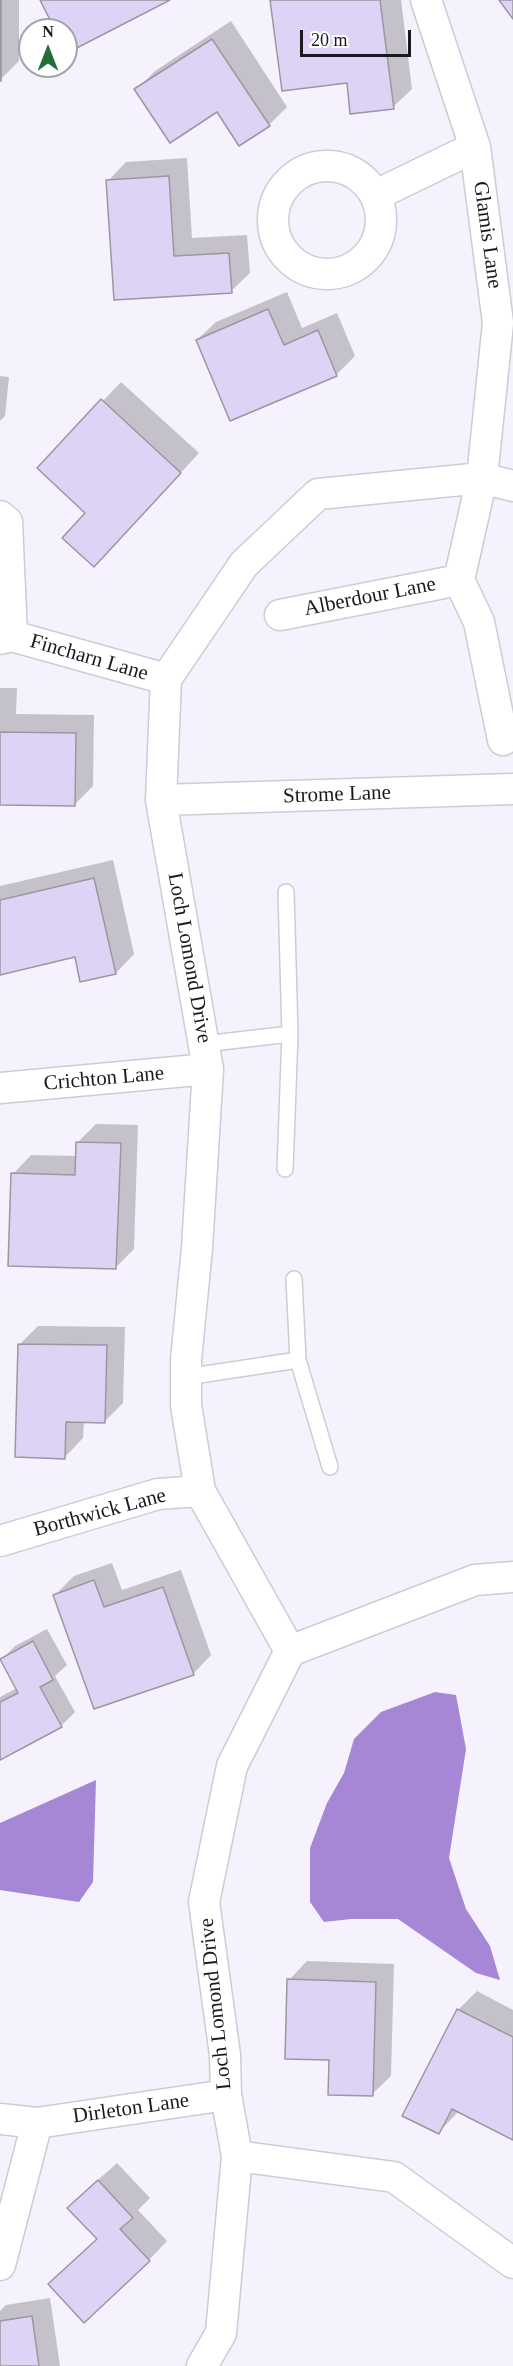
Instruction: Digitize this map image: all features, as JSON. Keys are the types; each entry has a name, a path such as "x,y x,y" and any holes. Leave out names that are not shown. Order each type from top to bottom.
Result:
{"street":[{"name":"Glamis Lane","path":"426,0 475,147 506,323 482,478"},
{"path":"376,195 475,147"},
{"path":"166,679 244,564 318,494 482,478 513,486"},
{"name":"Alberdour Lane","path":"482,478 459,580 479,622 503,740"},
{"name":"Fincharn Lane","path":"0,516 7,522 6,638 166,679"},
{"name":"Alberdour Lane","path":"280,615 459,580"},
{"name":"Loch Lomond Drive","path":"166,679 161,800 206,1057 197,1248 186,1360 186,1405 200,1491 290,1651 232,1766 204,1902 225,2055 226,2095 237,2156 221,2332 202,2366"},
{"name":"Strome Lane","path":"161,800 513,789"},
{"name":"Crichton Lane","path":"0,1088 206,1057"},
{"name":"Borthwick Lane","path":"0,1541 158,1494 200,1491"},
{"path":"290,1651 474,1580 513,1577"},
{"name":"Dirleton Lane","path":"0,2119 37,2123 226,2095"},
{"path":"0,2265 37,2123"},
{"path":"237,2156 394,2177 513,2263"}],"lane":[{"path":"285,1169 290,1034 286,892"},
{"path":"206,1057 290,1034"},
{"path":"294,1279 298,1360 330,1467"},
{"path":"186,1377 298,1360"}],"shaded area":[{"path":"435,1692 456,1695 466,1749 449,1858 466,1909 490,1946 500,1980 476,1973 398,1919 351,1919 324,1922 310,1902 310,1848 327,1803 344,1773 354,1739 381,1712"},
{"path":"96,1780 93,1882 79,1902 0,1890 0,1823"}],"building":[{"path":"1,0 1,81 0,81"},
{"path":"40,0 170,0 78,47 78,18 49,18"},
{"path":"270,0 380,0 394,109 350,114 347,83 282,91"},
{"path":"499,0 513,0 513,19"},
{"path":"212,39 270,126 239,146 217,112 170,143 134,89"},
{"path":"169,176 174,256 229,253 232,293 114,300 106,180"},
{"path":"268,309 284,345 318,330 337,376 230,421 196,340"},
{"path":"101,399 181,473 94,567 62,538 85,513 37,468"},
{"path":"0,732 76,733 75,806 0,805"},
{"path":"94,878 116,974 80,982 75,957 0,975 0,900"},
{"path":"76,1142 121,1143 116,1269 8,1266 11,1173 75,1175"},
{"path":"18,1344 107,1345 105,1423 66,1422 65,1459 15,1457"},
{"path":"94,1580 104,1607 163,1587 194,1675 94,1709 53,1595"},
{"path":"33,1641 53,1680 40,1687 62,1727 0,1760 0,1702 18,1693 0,1659"},
{"path":"287,1979 376,1982 373,2096 328,2095 329,2060 285,2059"},
{"path":"457,2009 513,2037 513,2140 452,2109 439,2134 402,2116"},
{"path":"98,2180 133,2218 120,2229 150,2261 84,2323 48,2284 97,2239 67,2208"},
{"path":"32,2316 39,2366 0,2366 0,2321"}]}
